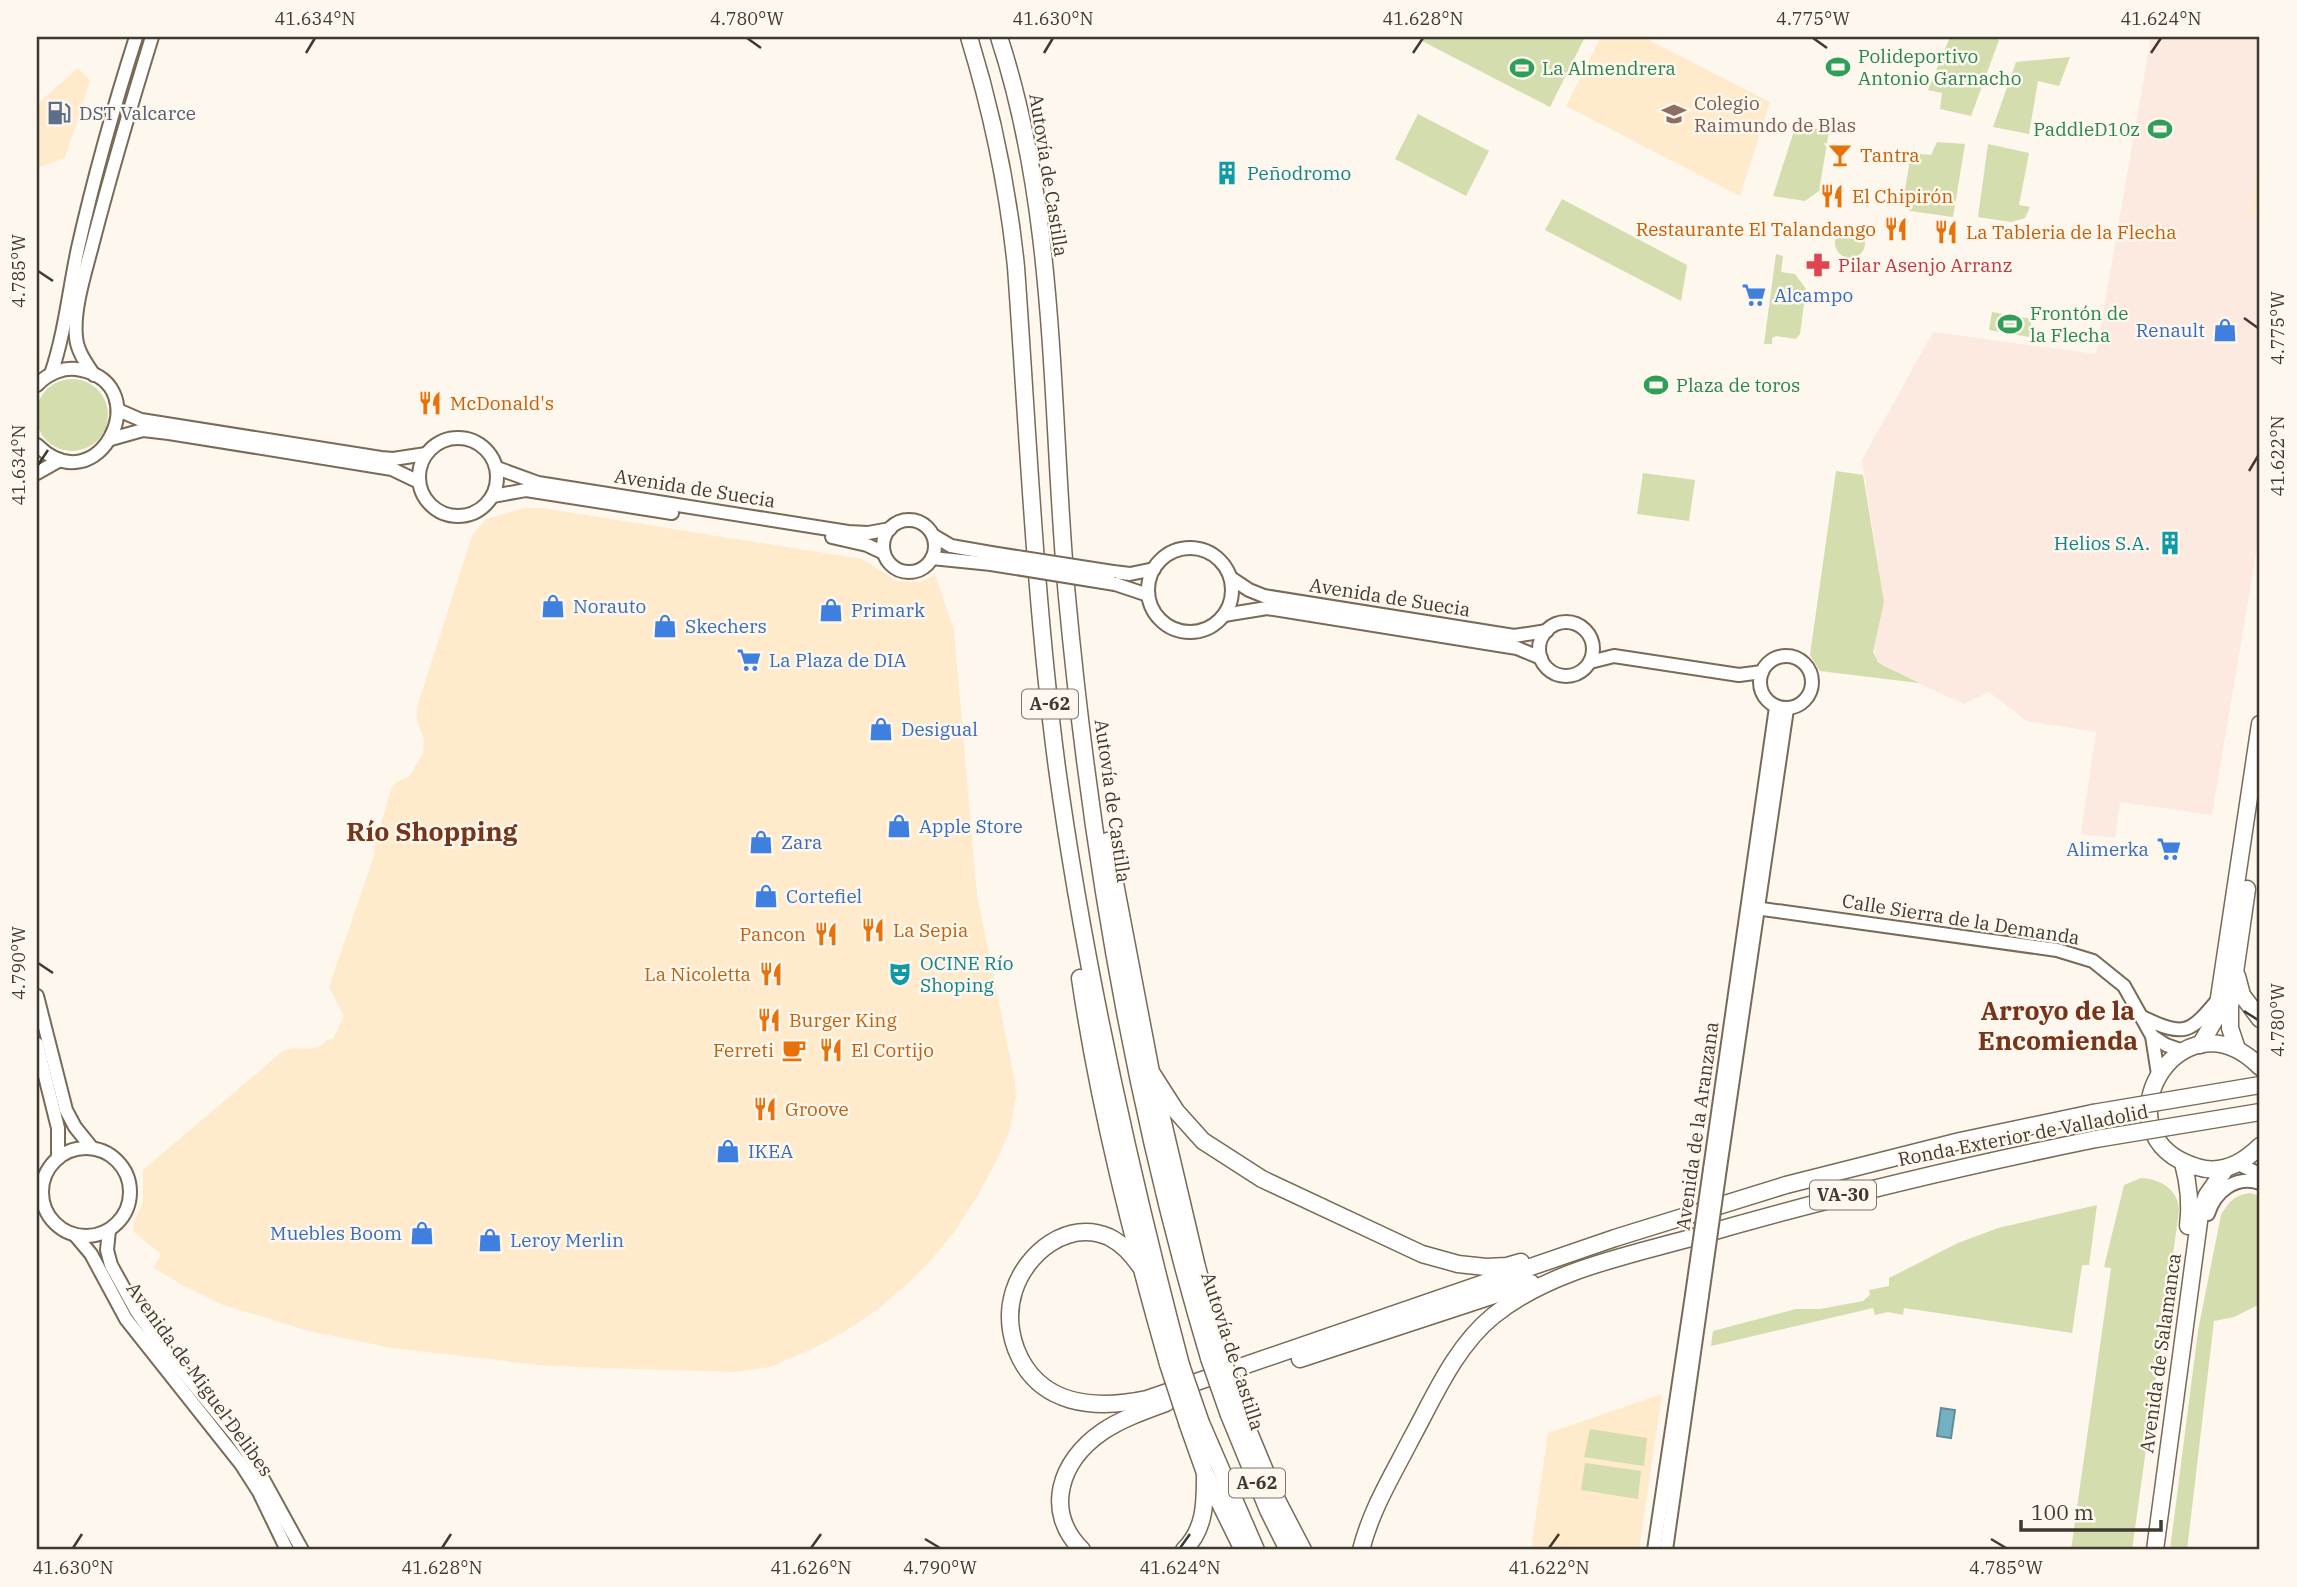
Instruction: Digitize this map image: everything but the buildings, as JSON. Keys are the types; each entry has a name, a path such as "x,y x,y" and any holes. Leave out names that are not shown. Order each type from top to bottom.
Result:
{"highway":[{"name":"A-62","path":"969,37 984,90 1011,218 1038,592 1058,770 1091,979 1127,1155 1175,1364 1195,1424 1256,1550"},
{"name":"Autovía de Castilla","path":"999,37 1014,90 1039,217 1076,684 1100,864 1119,978 1156,1154 1194,1308 1216,1357 1263,1499 1288,1550"},
{"path":"1067,593 1108,846 1151,1072 1216,1357"},
{"path":"2200,1045 2216,1018 2260,724"},
{"path":"1058,770 1059,825 1083,994 1114,1158 1140,1266 1175,1364"},
{"path":"2252,1057 2230,1028 2260,792"},
{"path":"2236,970 2242,995 2260,1019"},
{"path":"2232,1166 2204,1169 2183,1163 2166,1150 2154,1133 2149,1113 2150,1093 2158,1074 2169,1061 2183,1051 2200,1045 2219,1044 2252,1057"},
{"path":"1151,1072 1175,1111 1203,1141 1225,1157 1262,1179 1422,1254 1458,1264 1507,1266 1615,1238"},
{"name":"Ronda Exterior de Valladolid","path":"1615,1238 1786,1185 1875,1161 2093,1112 2260,1085"},
{"name":"Ronda Exterior de Valladolid","path":"1595,1266 1879,1186 2096,1139 2260,1112"},
{"name":"Avenida de Salamanca","path":"2155,1550 2200,1214 2207,1195 2232,1166 2260,1146"},
{"name":"Avenida de Salamanca","path":"2144,1550 2191,1208 2183,1163"},
{"path":"1140,1266 1120,1243 1082,1232 1060,1238 1030,1262 1019,1278 1014,1292 1010,1322 1013,1341 1020,1358 1041,1385 1067,1399 1088,1404 1106,1405 1147,1399 1615,1238"},
{"path":"1082,1550 1066,1530 1059,1493 1070,1465 1081,1450 1102,1431 1131,1416 1174,1400 1565,1272 1595,1266"},
{"path":"1361,1550 1374,1510 1441,1383 1479,1328 1519,1298 1543,1285 1595,1266"},
{"path":"1235,1414 1303,1550"},
{"path":"1184,1550 1195,1538 1205,1509 1205,1473 1195,1424"},
{"path":"1205,1473 1243,1550"}],"street":[{"path":"51,374 60,347 78,251 102,149 136,37"},
{"path":"37,445 48,455 60,460 72,461 94,456 111,439 117,425 118,410 112,393 94,375 81,355 76,338 77,317 118,146 152,37"},
{"path":"37,385 51,374 73,369 94,375"},
{"path":"118,410 141,420 381,458 426,454"},
{"path":"111,439 143,430 169,433 393,469 419,482"},
{"path":"464,438 482,445 497,468 497,487 493,496 487,504 472,514 449,515 429,504 419,482 421,463 426,454 443,440 464,438"},
{"path":"37,473 60,460"},
{"name":"Avenida de Suecia","path":"497,468 538,483 807,525 868,533 890,529"},
{"name":"Avenida de Suecia","path":"493,496 526,490 846,540 884,553"},
{"path":"914,520 929,529 933,536 935,551 921,569 906,572 892,566 884,553 885,536 896,523 914,520"},
{"path":"933,536 951,546 991,559"},
{"path":"1183,548 1207,551 1218,557 1231,578 1233,591 1230,603 1224,615 1207,629 1185,632 1164,623 1151,606 1149,581 1154,569 1161,559 1183,548"},
{"path":"932,558 991,559 1114,578 1149,595"},
{"path":"1114,578 1154,569"},
{"name":"Avenida de Suecia","path":"1231,578 1264,596 1514,636 1547,631"},
{"name":"Avenida de Suecia","path":"1224,615 1267,608 1517,648 1541,658"},
{"path":"1590,662 1592,642 1588,633 1580,626 1562,623 1547,631 1542,639 1541,658 1549,670 1563,676 1577,674 1590,662 1614,656 1761,678"},
{"path":"1592,642 1614,656"},
{"path":"1784,656 1796,658 1808,667 1812,679 1811,692 1802,703 1782,708 1766,700 1761,678 1771,661 1784,656"},
{"name":"Avenida de la Aranzana","path":"1666,1550 1697,1295 1782,708"},
{"name":"Calle Sierra de la Demanda","path":"1753,907 2057,950 2093,961 2124,986 2143,1017 2152,1036 2158,1074"},
{"path":"37,996 66,1110 75,1127 92,1148 114,1158 123,1167 128,1178 130,1195 126,1211 109,1230 92,1236 75,1235 60,1228 49,1217 43,1202 42,1186 48,1170 58,1158 68,1152 92,1148"},
{"path":"2143,1017 2176,1031 2186,1030 2198,1022 2220,996"},
{"path":"2152,1036 2183,1051"},
{"path":"37,1044 58,1128 58,1158"},
{"path":"2260,1146 2260,1162"},
{"path":"2232,1166 2260,1174"},
{"path":"2191,1286 2211,1203 2235,1182 2249,1180 2260,1183"},
{"name":"Avenida de Miguel Delibes","path":"109,1230 107,1250 111,1265 136,1312 252,1458 302,1550"},
{"name":"Avenida de Miguel Delibes","path":"75,1235 91,1254 126,1319 241,1464 259,1492 287,1550"},
{"name":"Avenida de la Aranzana","path":"1654,1550 1697,1295"}],"shaded area":[{"name":"Colegio Raimundo de Blas","path":"1601,37 1643,37 1770,102 1740,196 1566,106"},
{"path":"2151,37 2260,37 2260,147 2250,214 2260,216 2260,529 2212,815 2120,802 2115,838 2081,834 2096,732 2027,721 1989,692 1964,704 1893,672 1876,659 1873,644 1884,602 1862,460 1933,332 2096,354"},
{"name":"DST Valcarce","path":"78,68 90,81 65,158 37,168 37,104"},
{"path":"2260,147 2260,216 2250,214"},
{"path":"525,508 542,508 862,559 897,581 920,582 935,575 954,630 977,895 1015,1082 1016,1096 1010,1129 978,1195 955,1231 907,1284 877,1310 844,1332 770,1367 733,1372 548,1366 392,1348 309,1331 223,1305 184,1286 154,1268 161,1254 134,1232 133,1225 143,1202 143,1170 283,1051 319,1047 327,1040 333,1039 344,1016 329,987 374,856 391,789 396,782 409,777 423,753 424,740 416,718 418,704 472,536 486,519"},
{"path":"1662,1394 1639,1550 1531,1550 1548,1433"}],"green space":[{"name":"La Almendrera","path":"1424,37 1585,37 1550,107 1422,41"},
{"path":"1950,37 1991,37 1999,40 1971,116 1940,109 1942,93 1928,90"},
{"path":"2070,57 2059,86 2038,81 2029,134 1993,127 2016,62"},
{"path":"1418,114 1489,151 1466,196 1395,159"},
{"path":"1796,125 1829,131 1819,191 1805,201 1773,196"},
{"path":"1937,142 1965,144 1953,217 1910,211 1903,202 1911,153 1931,155"},
{"path":"1988,144 2029,153 2019,205 2030,207 2025,218 2011,222 1978,217"},
{"path":"1562,199 1687,265 1681,301 1545,230"},
{"path":"1850,228 1856,229 1864,237 1864,249 1856,257 1850,258 1844,257 1836,249 1835,243 1836,237 1844,229"},
{"path":"1776,254 1783,256 1781,272 1795,274 1806,289 1800,334 1796,339 1776,336 1772,338 1772,344 1764,344"},
{"name":"Frontón de la Flecha","path":"1992,312 2032,319 2029,337 1989,330"},
{"path":"79,379 98,389 106,401 106,429 98,441 86,449 65,451 46,441 38,429 36,408 46,389 58,381"},
{"path":"1836,471 1863,475 1884,602 1873,652 1878,662 1919,683 1820,671 1810,655"},
{"path":"1643,473 1695,480 1689,521 1637,514"},
{"path":"2141,1178 2168,1187 2176,1197 2179,1211 2132,1550 2071,1550 2111,1268 2104,1267 2124,1185"},
{"path":"2250,1193 2260,1196 2260,1304 2234,1317 2214,1321 2187,1550 2170,1550 2198,1331 2221,1215 2232,1200"},
{"path":"2097,1205 2089,1265 2082,1265 2072,1333 1904,1308 1903,1315 1888,1312 1875,1315 1873,1308 1711,1346 1713,1331 1796,1309 1820,1309 1863,1301 1870,1295 1869,1290 1889,1286 1889,1278 1958,1243 1998,1228"},
{"path":"1590,1429 1647,1438 1644,1466 1584,1457"},
{"path":"1585,1463 1641,1471 1638,1499 1581,1490"}],"water":[{"path":"1941,1408 1955,1410 1951,1438 1937,1436"}],"place":[{"name":"Polideportivo Antonio Garnacho","path":"1838,67"},
{"name":"La Almendrera","path":"1522,68"},
{"name":"DST Valcarce","path":"59,113"},
{"name":"Colegio Raimundo de Blas","path":"1674,114"},
{"name":"PaddleD10z","path":"2160,129"},
{"name":"Tantra","path":"1840,155"},
{"name":"Peñodromo","path":"1227,173"},
{"name":"El Chipirón","path":"1832,196"},
{"name":"Restaurante El Talandango","path":"1896,229"},
{"name":"La Tableria de la Flecha","path":"1946,232"},
{"name":"Pilar Asenjo Arranz","path":"1818,265"},
{"name":"Alcampo","path":"1754,295"},
{"name":"Frontón de la Flecha","path":"2010,324"},
{"name":"Renault","path":"2225,330"},
{"name":"Plaza de toros","path":"1656,385"},
{"name":"McDonald's","path":"430,403"},
{"name":"Helios S.A.","path":"2170,543"},
{"name":"Norauto","path":"553,606"},
{"name":"Primark","path":"831,610"},
{"name":"Skechers","path":"665,626"},
{"name":"La Plaza de DIA","path":"749,660"},
{"name":"Desigual","path":"881,729"},
{"name":"Apple Store","path":"899,826"},
{"name":"Zara","path":"761,842"},
{"name":"Alimerka","path":"2169,849"},
{"name":"Cortefiel","path":"766,896"},
{"name":"La Sepia","path":"873,930"},
{"name":"Pancon","path":"826,934"},
{"name":"La Nicoletta","path":"771,974"},
{"name":"OCINE Río Shoping","path":"900,974"},
{"name":"Burger King","path":"769,1020"},
{"name":"Ferreti","path":"794,1050"},
{"name":"El Cortijo","path":"831,1050"},
{"name":"Groove","path":"765,1109"},
{"name":"IKEA","path":"728,1151"},
{"name":"Muebles Boom","path":"422,1233"},
{"name":"Leroy Merlin","path":"490,1240"}],"district":[{"name":"Río Shopping","path":"432,832"},
{"name":"Arroyo de la Encomienda","path":"2058,1026"}]}
